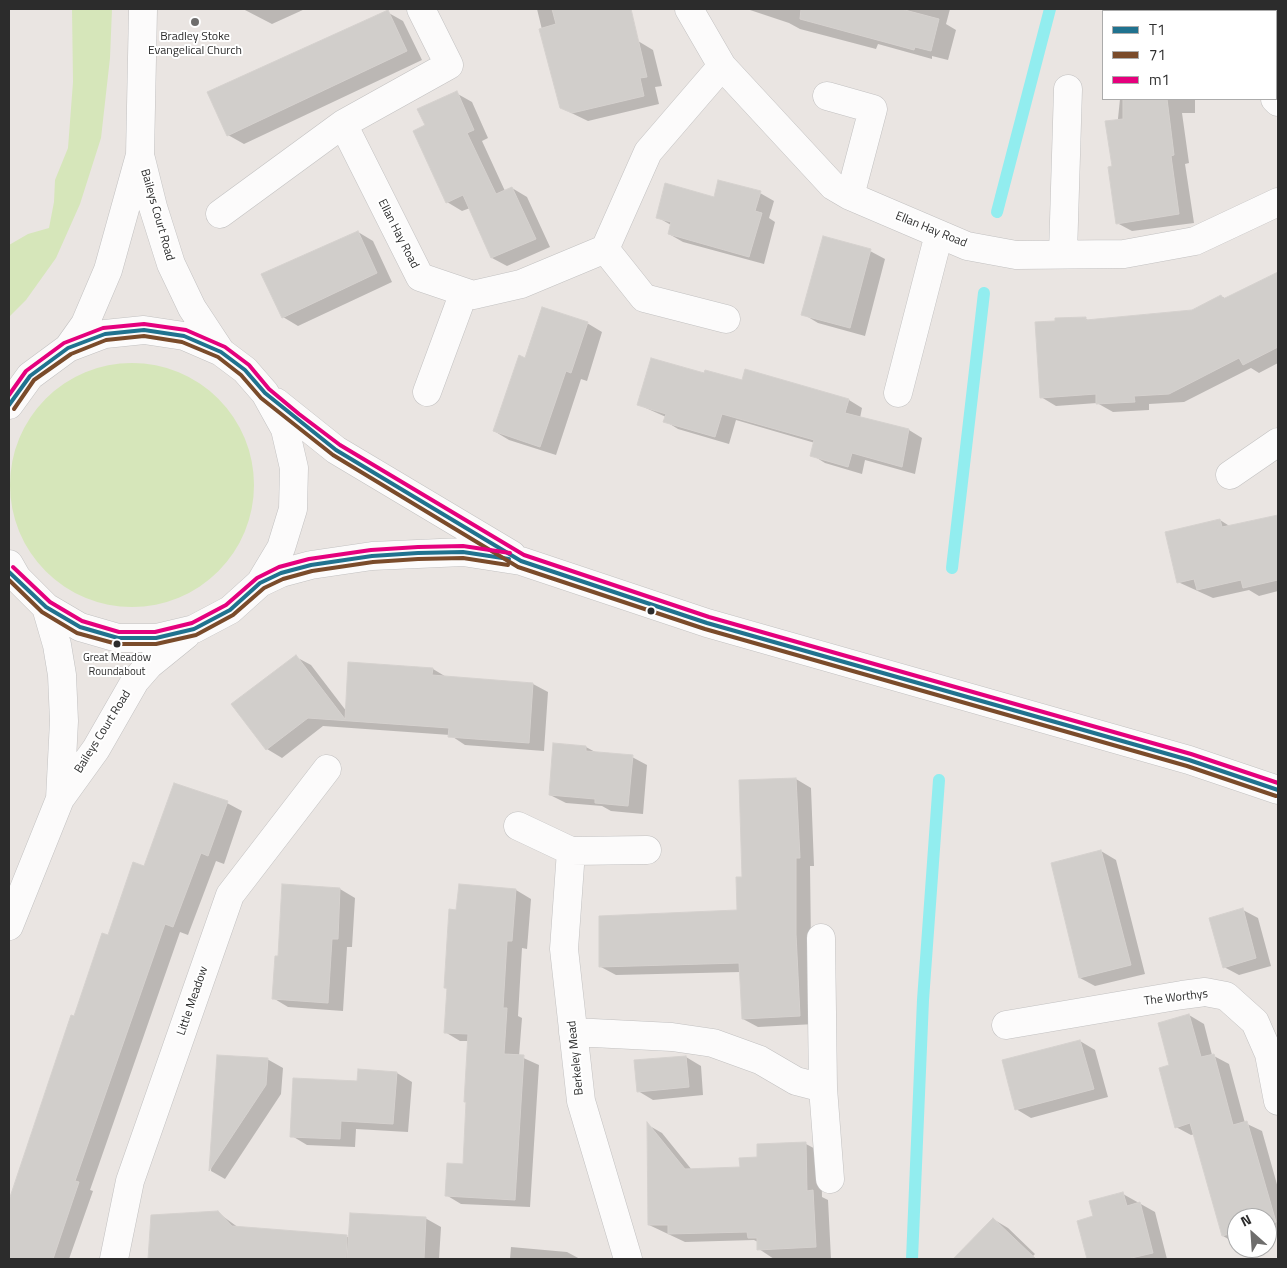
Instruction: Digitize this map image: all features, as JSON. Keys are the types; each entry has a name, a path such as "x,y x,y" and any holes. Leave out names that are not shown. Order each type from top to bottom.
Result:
{"street":[{"name":"Baileys Court Road","path":"68,348 85,324 102,286 122,226 140,155 143,9"},
{"path":"220,214 343,124 449,65 421,9"},
{"name":"Ellan Hay Road","path":"689,9 722,66 833,186 850,196 967,246 1016,255 1124,254 1195,241 1278,202"},
{"path":"722,66 648,152 605,249 644,298 726,318"},
{"path":"1063,254 1068,88"},
{"path":"827,96 873,109 850,196"},
{"name":"Ellan Hay Road","path":"343,124 420,277 473,295 521,284 605,249"},
{"name":"Baileys Court Road","path":"140,155 157,222 171,264 192,308 221,352"},
{"path":"898,392 939,234"},
{"path":"427,392 464,292"},
{"path":"9,405 30,376 68,348 105,334 144,330 184,336 221,352 245,370 266,393 295,419 336,450 521,561"},
{"path":"260,583 281,548 293,509 294,468 285,429 266,393"},
{"path":"1230,475 1278,442"},
{"path":"12,571 46,607 80,627 118,638 156,638 194,629 230,610 260,583 281,573 311,565 372,556 463,552 521,561 706,623 1189,760 1278,790"},
{"name":"Baileys Court Road","path":"46,607 58,644 62,675 64,721 60,799"},
{"name":"Baileys Court Road","path":"9,926 60,799 96,749 135,682 165,651 194,629"},
{"name":"Little Meadow","path":"114,1259 130,1181 230,895 327,769"},
{"path":"518,826 571,852 647,850"},
{"name":"Berkeley Mead","path":"571,852 564,949 581,1101 628,1259"},
{"path":"821,938 823,1088 830,1179"},
{"name":"The Worthys","path":"1006,1025 1182,995 1205,992 1226,996 1254,1022 1269,1054 1278,1101"},
{"path":"573,1032 672,1037 713,1043 760,1060 796,1081 823,1088"}],"green space":[{"path":"72,9 112,9 110,58 101,138 80,204 56,258 26,300 9,317 9,245 28,234 49,228 54,202 55,180 68,148 73,82"},
{"path":"132,363 156,365 179,372 190,377 218,399 240,427 245,438 252,461 254,485 252,509 245,532 240,543 218,571 190,593 179,598 156,605 132,607 108,605 85,598 74,593 46,571 24,543 19,532 12,509 10,485 12,461 19,438 24,427 46,399 74,377 85,372 108,365"}],"building":[{"path":"552,9 631,9 647,77 640,78 644,96 572,113 560,108 539,29 556,24"},
{"path":"801,9 901,9 939,19 931,51 915,47 914,50 800,19"},
{"path":"388,10 407,51 227,136 207,92"},
{"path":"457,91 474,130 467,133 496,194 512,187 536,239 491,258 463,195 446,203 413,131 425,125 417,109"},
{"path":"1123,100 1167,100 1174,155 1171,156 1179,214 1116,224 1108,167 1112,166 1105,121 1123,119"},
{"path":"718,180 761,191 755,211 762,213 749,257 668,234 671,222 656,218 665,183 714,197"},
{"path":"358,231 377,273 282,318 261,274"},
{"path":"823,236 871,249 850,328 801,315"},
{"path":"1278,272 1278,347 1243,365 1239,358 1169,394 1134,396 1135,402 1096,404 1096,394 1040,398 1035,322 1055,321 1055,318 1086,317 1086,320 1192,310 1221,295 1223,299"},
{"path":"542,307 588,322 571,373 566,371 540,447 493,431 519,355 525,358"},
{"path":"651,358 704,373 705,370 742,380 745,369 849,399 845,413 909,429 902,467 852,453 848,467 810,456 814,440 722,414 715,437 663,422 666,414 637,405"},
{"path":"1278,515 1278,580 1243,588 1241,580 1197,590 1194,579 1177,583 1165,532 1220,519 1222,527"},
{"path":"296,655 345,719 348,662 433,668 432,675 533,683 529,743 448,737 449,728 308,718 266,750 231,704"},
{"path":"553,743 586,746 586,751 633,755 628,806 595,803 595,799 549,795"},
{"path":"796,778 800,858 796,858 796,934 800,1016 742,1019 739,963 599,967 599,916 737,910 736,877 742,877 739,780"},
{"path":"174,783 228,801 208,856 201,853 173,927 165,924 75,1181 79,1182 53,1259 9,1259 9,1200 71,1015 74,1016 102,933 108,935 133,862 144,866"},
{"path":"1101,850 1131,965 1079,978 1051,863"},
{"path":"282,884 340,888 338,939 332,939 328,1003 272,999 275,956 278,956"},
{"path":"459,884 516,889 512,941 507,941 503,1008 507,1008 504,1054 524,1055 515,1200 445,1196 447,1163 463,1164 466,1102 464,1102 468,1034 444,1033 447,988 444,988 449,909 456,910"},
{"path":"1243,908 1256,958 1223,968 1209,918"},
{"path":"1189,1014 1201,1057 1214,1054 1233,1125 1247,1121 1272,1208 1227,1208 1227,1235 1222,1236 1190,1123 1175,1128 1159,1068 1169,1065 1158,1023"},
{"path":"1080,1040 1094,1089 1015,1110 1002,1060"},
{"path":"217,1055 268,1058 266,1085 209,1171"},
{"path":"686,1056 689,1087 637,1092 634,1060"},
{"path":"358,1069 397,1072 393,1124 341,1121 340,1139 290,1137 293,1078 357,1081"},
{"path":"647,1122 685,1169 740,1167 739,1158 757,1157 757,1144 806,1142 807,1191 813,1190 816,1247 757,1250 757,1238 748,1238 747,1232 668,1234 668,1225 648,1225"},
{"path":"1123,1192 1127,1206 1140,1202 1153,1253 1127,1259 1087,1259 1077,1221 1093,1216 1089,1201"},
{"path":"218,1211 232,1226 347,1235 346,1259 148,1259 151,1215"},
{"path":"350,1213 426,1217 424,1259 347,1259"},
{"path":"993,1218 1036,1259 953,1259"}],"waterway":[{"path":"997,212 1050,9"},
{"path":"952,568 984,293"},
{"path":"912,1259 923,1000 939,780"}],"transit line":[{"name":"m1","path":"9,395 26,371 64,343 103,328 144,324 186,330 225,347 249,365 269,389 340,445 524,555 709,617 1191,754 1278,783"},
{"name":"T1","path":"9,405 30,376 68,348 105,334 144,330 184,336 221,352 245,370 265,393 336,450 521,561 707,623 1189,760 1278,790"},
{"name":"71","path":"14,409 34,380 71,354 106,340 144,336 182,342 218,357 241,375 261,398 333,455 518,567 705,629 1187,766 1276,796"},
{"name":"m1","path":"13,567 50,602 82,621 119,632 155,632 192,623 226,605 257,578 279,567 309,559 371,550 418,547 463,546 510,553"},
{"name":"T1","path":"9,572 46,607 80,627 118,638 156,638 194,629 230,610 260,583 281,573 311,565 372,556 418,553 463,552 509,559"},
{"name":"71","path":"9,580 42,612 77,633 117,644 156,644 196,635 233,615 264,588 283,579 312,571 373,562 418,559 463,558 508,565"}],"place":[{"name":"Bradley Stoke Evangelical Church","path":"195,22"},
{"name":"Great Meadow Roundabout","path":"117,644"}]}
